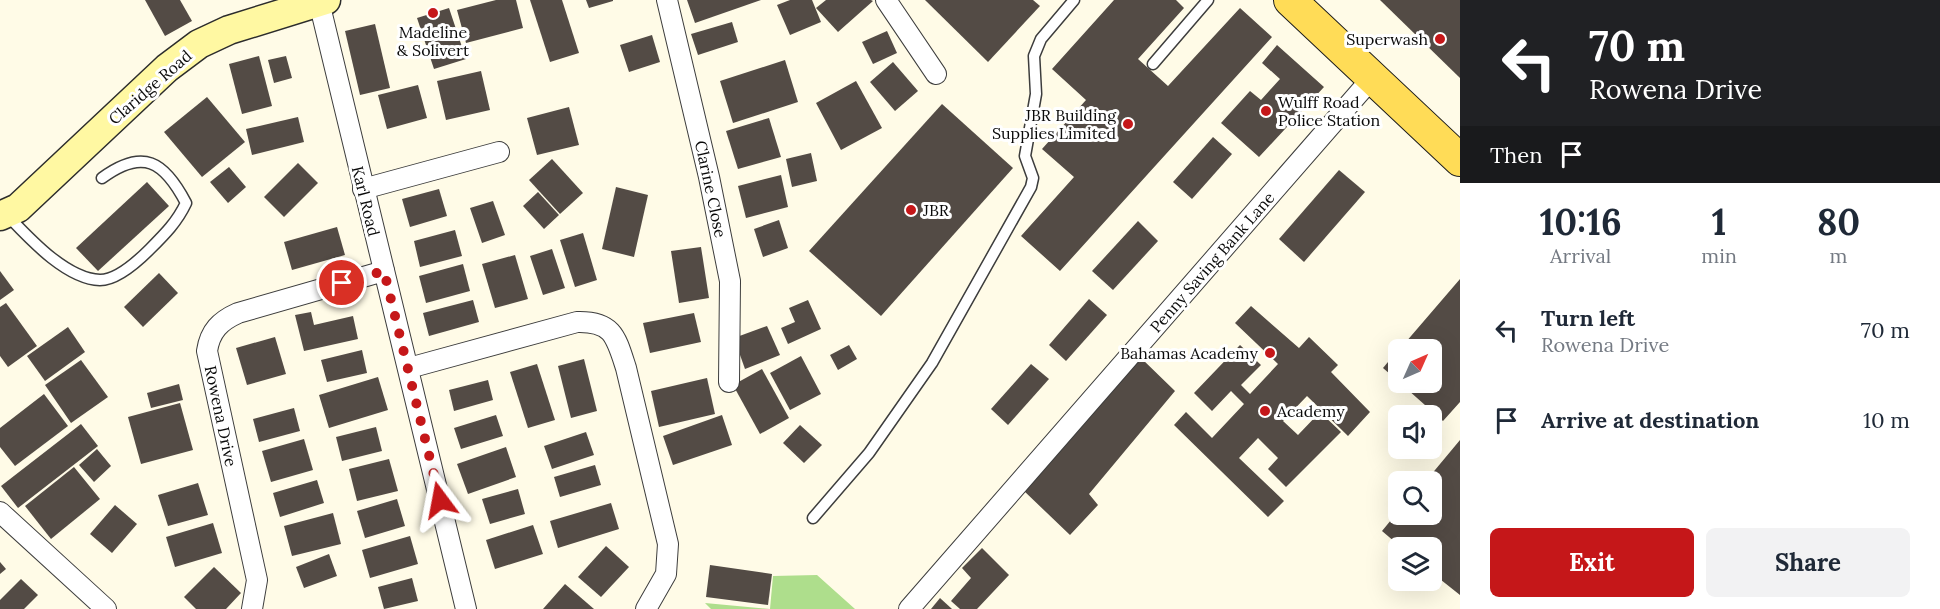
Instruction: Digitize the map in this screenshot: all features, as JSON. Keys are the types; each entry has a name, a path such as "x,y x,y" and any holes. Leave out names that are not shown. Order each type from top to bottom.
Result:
{"main road":[{"path":"1290,0 1460,160"}],"street":[{"name":"Clarine Close","path":"667,0 687,78 730,281 729,382"},
{"path":"886,0 936,74"},
{"name":"Karl Road","path":"322,1 363,189 409,368 466,609"},
{"name":"Claridge Road","path":"4,216 18,208 167,68 199,44 229,30 322,1"},
{"name":"Penny Saving Bank Lane","path":"909,609 1373,77"},
{"path":"363,189 499,152"},
{"name":"Rowena Drive","path":"252,609 257,580 207,351 211,335 225,319 238,313 384,271"},
{"path":"409,368 577,322 595,322 608,329 617,339 626,368 668,544 666,574 646,609"},
{"path":"0,512 106,609"}],"lane":[{"path":"813,518 869,453 932,363 1031,187 1033,178 1025,156 1036,94 1034,56 1041,39 1074,0"},
{"path":"1153,64 1208,0"},
{"path":"4,216 34,243 70,269 101,280 114,276 139,260 177,222 186,203 161,166 144,160 119,165 102,178"}],"green space":[{"path":"817,575 855,609 770,609 773,576"},
{"path":"705,603 770,609 711,609"}],"building":[{"path":"145,0 180,0 192,21 165,36"},
{"path":"496,0 516,0 523,28 466,43 457,10"},
{"path":"530,0 562,0 579,53 550,62"},
{"path":"586,0 613,0 613,1 589,8"},
{"path":"687,0 761,0 695,23"},
{"path":"790,0 812,0 821,22 790,35 777,5"},
{"path":"826,0 873,1 838,32 816,8"},
{"path":"925,0 1033,0 1040,6 988,62"},
{"name":"JBR Building Supplies Limited","path":"1114,0 1176,0 1184,8 1138,59 1168,86 1240,8 1272,37 1060,271 1021,236 1074,177 1042,149 1086,100 1052,69"},
{"name":"Superwash","path":"1380,0 1460,0 1460,78"},
{"path":"449,8 466,59 434,69 417,18"},
{"path":"732,22 738,42 698,55 691,34"},
{"path":"375,24 390,88 360,95 345,31"},
{"path":"887,31 897,53 873,64 862,42"},
{"path":"652,35 660,62 629,72 620,45"},
{"name":"Wulff Road Police Station","path":"1277,45 1324,87 1259,157 1221,123 1250,91 1261,100 1280,79 1262,63"},
{"path":"259,56 272,106 242,114 229,64"},
{"path":"286,56 292,78 274,83 268,60"},
{"path":"785,60 798,102 733,123 720,81"},
{"path":"893,62 918,91 895,111 870,82"},
{"path":"481,71 490,110 446,120 437,81"},
{"path":"856,81 882,128 841,150 816,103"},
{"path":"418,85 427,118 387,129 378,95"},
{"path":"207,97 245,142 202,177 164,132"},
{"name":"JBR","path":"942,104 1013,168 881,316 809,251"},
{"path":"569,107 579,145 537,155 527,118"},
{"path":"298,117 304,142 252,155 246,129"},
{"path":"769,118 781,157 738,169 726,131"},
{"path":"1213,137 1232,154 1192,199 1173,182"},
{"path":"811,153 817,181 792,187 786,159"},
{"path":"552,159 583,193 560,214 529,180"},
{"path":"298,163 318,183 284,217 264,197"},
{"path":"229,167 246,187 228,203 210,182"},
{"path":"1339,170 1365,192 1304,262 1279,239"},
{"path":"781,175 788,207 746,218 738,186"},
{"path":"147,182 169,206 98,271 76,248"},
{"path":"616,187 648,195 634,257 602,249"},
{"path":"439,189 447,216 410,227 402,199"},
{"path":"538,192 559,215 544,229 523,206"},
{"path":"493,201 505,235 482,243 470,208"},
{"path":"779,220 788,248 763,257 754,229"},
{"path":"1138,221 1158,241 1113,290 1092,271"},
{"path":"337,227 345,255 292,270 284,242"},
{"path":"455,230 462,256 420,267 414,241"},
{"path":"583,233 597,280 575,287 560,240"},
{"path":"701,247 709,298 679,303 671,251"},
{"path":"552,249 565,288 543,295 530,256"},
{"path":"515,255 528,299 495,308 482,264"},
{"path":"463,264 470,291 426,303 419,276"},
{"path":"0,271 14,290 0,300"},
{"path":"159,273 178,293 143,327 124,307"},
{"path":"1460,279 1460,402 1443,421 1442,405 1425,405 1411,393 1442,393 1442,339 1408,339"},
{"path":"1089,299 1107,315 1066,361 1049,345"},
{"path":"473,300 479,322 429,336 423,313"},
{"path":"808,300 821,329 788,344 781,328 795,322 789,308"},
{"path":"6,303 37,346 8,367 0,356 0,307"},
{"name":"Academy","path":"1251,306 1299,348 1309,337 1338,365 1331,372 1370,412 1348,436 1307,396 1283,421 1298,435 1320,412 1341,432 1286,487 1268,469 1278,458 1258,438 1239,458 1284,501 1268,517 1174,425 1186,412 1212,438 1244,404 1231,391 1212,411 1194,393 1240,345 1261,365 1241,385 1250,394 1278,364 1235,323"},
{"path":"311,312 314,325 353,316 358,339 304,351 295,315"},
{"path":"694,313 701,342 650,353 643,323"},
{"path":"767,326 780,355 745,369 734,338"},
{"path":"68,327 85,352 45,381 27,356"},
{"path":"275,337 286,374 247,385 236,348"},
{"path":"849,345 857,359 838,370 830,355"},
{"path":"362,350 367,373 327,382 321,360"},
{"path":"801,356 821,394 790,410 770,373"},
{"path":"1140,357 1175,391 1089,494 1098,505 1070,535 1023,490"},
{"path":"584,359 597,411 571,418 558,366"},
{"path":"81,360 108,397 71,423 45,385"},
{"path":"1388,362 1388,372 1383,368"},
{"path":"537,364 555,420 528,428 510,372"},
{"path":"1031,364 1049,379 1008,425 991,409"},
{"path":"762,369 789,418 760,434 733,385"},
{"path":"378,377 388,410 329,428 319,395"},
{"path":"707,378 715,414 659,427 651,391"},
{"path":"488,380 493,400 454,411 449,390"},
{"path":"179,384 183,400 151,408 147,393"},
{"path":"44,394 68,426 15,466 0,447 0,428"},
{"path":"180,403 193,450 141,464 128,417"},
{"path":"294,408 300,431 259,442 253,419"},
{"path":"496,415 503,436 461,449 454,428"},
{"path":"722,415 732,445 673,465 663,436"},
{"path":"81,424 98,446 18,508 1,486"},
{"path":"800,425 822,445 804,463 783,443"},
{"path":"376,427 382,451 342,461 336,437"},
{"path":"586,432 594,455 552,469 544,446"},
{"path":"304,439 313,470 271,482 262,451"},
{"path":"1460,440 1460,595 1442,581 1442,537 1389,537 1382,531 1388,524 1442,525 1442,471 1434,471"},
{"path":"506,447 516,477 468,494 457,464"},
{"path":"97,449 111,466 94,482 79,465"},
{"path":"389,459 398,491 357,501 349,469"},
{"path":"595,465 601,485 560,497 554,477"},
{"path":"74,467 100,499 51,539 25,506"},
{"path":"317,480 324,503 280,517 273,493"},
{"path":"198,483 208,515 168,526 158,495"},
{"path":"518,489 525,514 490,524 482,499"},
{"path":"397,499 405,526 365,538 357,511"},
{"path":"611,503 619,529 558,548 550,521"},
{"path":"115,505 137,524 112,553 90,534"},
{"path":"333,513 341,544 292,556 284,526"},
{"path":"213,523 222,553 175,567 166,537"},
{"path":"533,525 543,554 495,569 486,540"},
{"path":"410,536 418,564 370,578 362,550"},
{"path":"606,546 629,567 601,597 578,577"},
{"path":"982,548 1009,575 977,609 960,609 951,601 971,578 962,568"},
{"path":"329,554 337,576 304,588 296,567"},
{"path":"0,562 6,569 0,574"},
{"path":"710,565 772,574 768,605 706,597"},
{"path":"214,567 241,593 226,609 196,609 184,597"},
{"path":"412,578 418,601 384,609 378,587"},
{"path":"21,579 38,595 24,609 0,609 0,600"},
{"path":"565,584 594,609 543,609"},
{"path":"940,598 952,609 931,609"}],"place":[{"name":"Madeline & Solivert","path":"433,13"},
{"name":"Superwash","path":"1440,39"},
{"name":"Wulff Road Police Station","path":"1266,111"},
{"name":"JBR Building Supplies Limited","path":"1128,124"},
{"name":"JBR","path":"911,210"},
{"name":"Bahamas Academy","path":"1270,353"},
{"name":"Academy","path":"1265,411"}],"route":[{"path":"342,283 384,271 440,500"}]}
